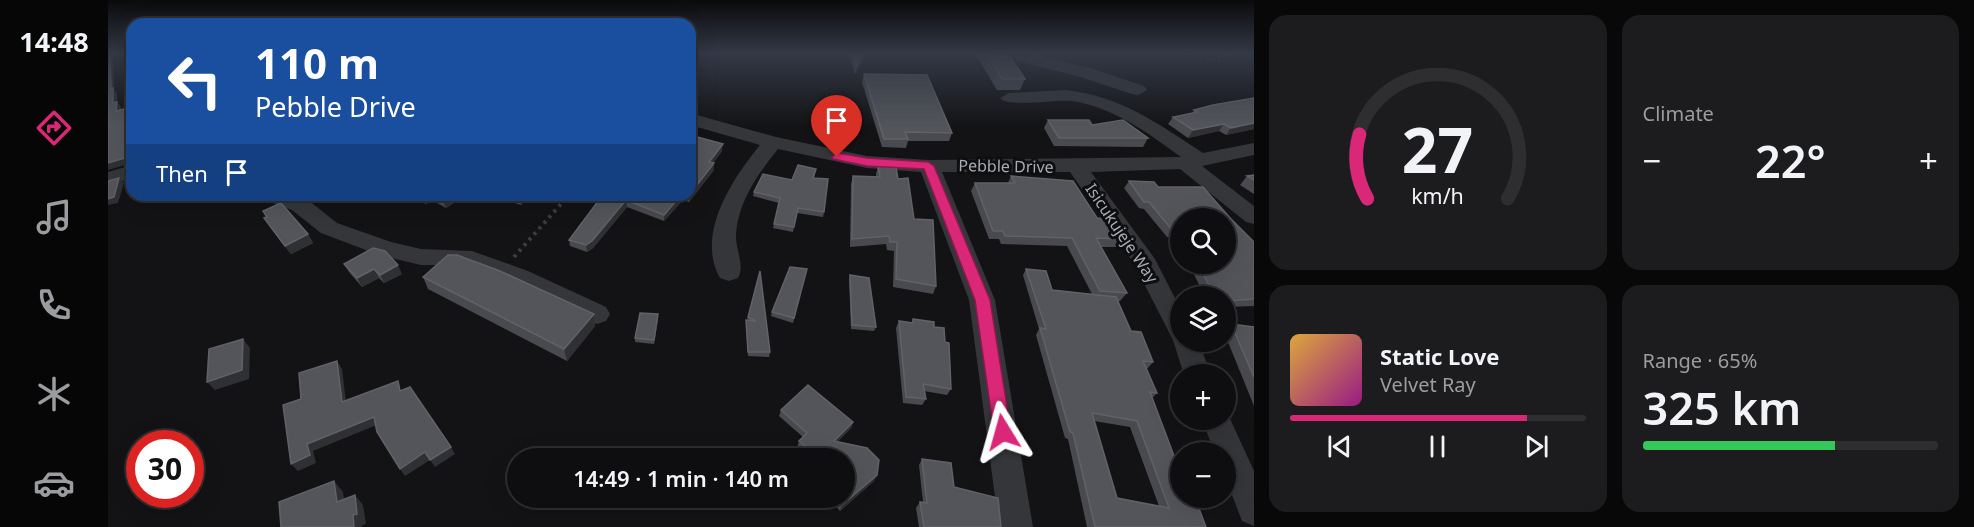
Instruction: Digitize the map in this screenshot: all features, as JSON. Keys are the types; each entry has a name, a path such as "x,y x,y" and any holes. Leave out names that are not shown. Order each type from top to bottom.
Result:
{"street":[{"path":"1089,78 1097,102"},
{"path":"1101,78 1138,90"},
{"path":"1009,98 1062,95 1097,102 1127,114 1192,161 1254,218"},
{"name":"Pebble Drive","path":"696,121 772,142 867,162 928,166 1077,167 1192,161 1254,150"},
{"path":"729,272 725,237 729,209 757,161 772,142"},
{"path":"928,166 982,300 1016,527"},
{"name":"Isicukujeje Way","path":"1077,167 1143,259 1170,312"},
{"path":"108,178 126,173"},
{"path":"289,201 300,205 329,228 387,249 422,257 464,257 501,270 597,314"},
{"path":"1221,430 1254,510"}],"path":[{"path":"501,270 564,201"}],"building":[{"path":"108,78 111,78 113,103 117,102 116,111 126,108 126,154 125,158 108,163"},
{"path":"865,78 928,78 952,133 905,132 908,139 884,139"},
{"path":"1001,78 1025,79 1002,79"},
{"path":"1254,98 1254,123 1231,128 1224,124 1193,130 1173,117 1198,112 1194,110 1213,105"},
{"path":"1048,120 1089,120 1092,125 1123,120 1148,138 1059,138"},
{"path":"696,137 723,144 709,162 714,163 696,186"},
{"path":"798,165 816,169 813,178 828,179 824,212 798,208 794,227 774,224 780,198 754,192 763,174 792,180"},
{"path":"878,166 896,167 898,179 908,178 914,219 933,220 936,286 896,279 897,242 890,242 889,236 852,239 853,176 880,177"},
{"path":"1011,176 1073,181 1097,218 1109,219 1122,239 1096,238 1127,293 1100,291 1072,238 1005,236 1003,231 993,231 975,183 1015,183"},
{"path":"119,178 114,197 108,199 108,181"},
{"path":"1129,181 1154,182 1158,187 1203,187 1221,208 1170,208 1170,228 1149,202 1144,202"},
{"path":"598,201 625,201 592,241 586,245 569,240"},
{"path":"629,201 676,201 664,215"},
{"path":"281,203 308,234 285,246 264,218 267,217 263,211"},
{"path":"1236,224 1254,242 1254,299 1236,300 1236,286 1209,286 1203,274 1236,274"},
{"path":"373,248 385,251 398,265 380,275 374,269 357,278 344,264"},
{"path":"448,255 457,255 500,271 594,314 564,349 423,277"},
{"path":"790,267 807,269 794,318 772,312"},
{"path":"1026,269 1046,271 1052,290 1116,297 1131,331 1141,332 1153,362 1143,361 1157,393 1150,392 1170,445 1170,508 1199,508 1206,527 1095,527 1073,433 1070,432 1040,328 1046,329","holes":["1092,413 1137,421 1169,508 1117,498"]},
{"path":"760,271 770,352 748,352 746,320 756,321 748,317"},
{"path":"850,275 869,278 876,327 852,325"},
{"path":"640,313 658,314 654,340 635,338"},
{"path":"913,319 934,322 934,327 944,328 945,342 949,343 951,389 923,384 926,399 906,397 899,321 913,323"},
{"path":"1236,325 1254,327 1254,377 1236,336"},
{"path":"243,339 242,370 207,382 209,349"},
{"path":"337,361 342,402 398,381 400,391 410,387 451,447 430,460 425,452 400,469 377,432 374,417 307,444 310,455 291,464 283,405 301,399 299,373"},
{"path":"808,385 853,422 834,441 867,448 879,460 877,475 855,494 855,448 807,448 799,441 807,433 781,410"},
{"path":"922,459 951,463 954,487 998,498 1001,527 924,527 920,502 927,503"},
{"path":"334,481 337,502 355,495 357,514 353,515 354,527 281,527 279,502"}],"route":[{"path":"837,157 867,162 928,166 982,300 1003,432"}]}
